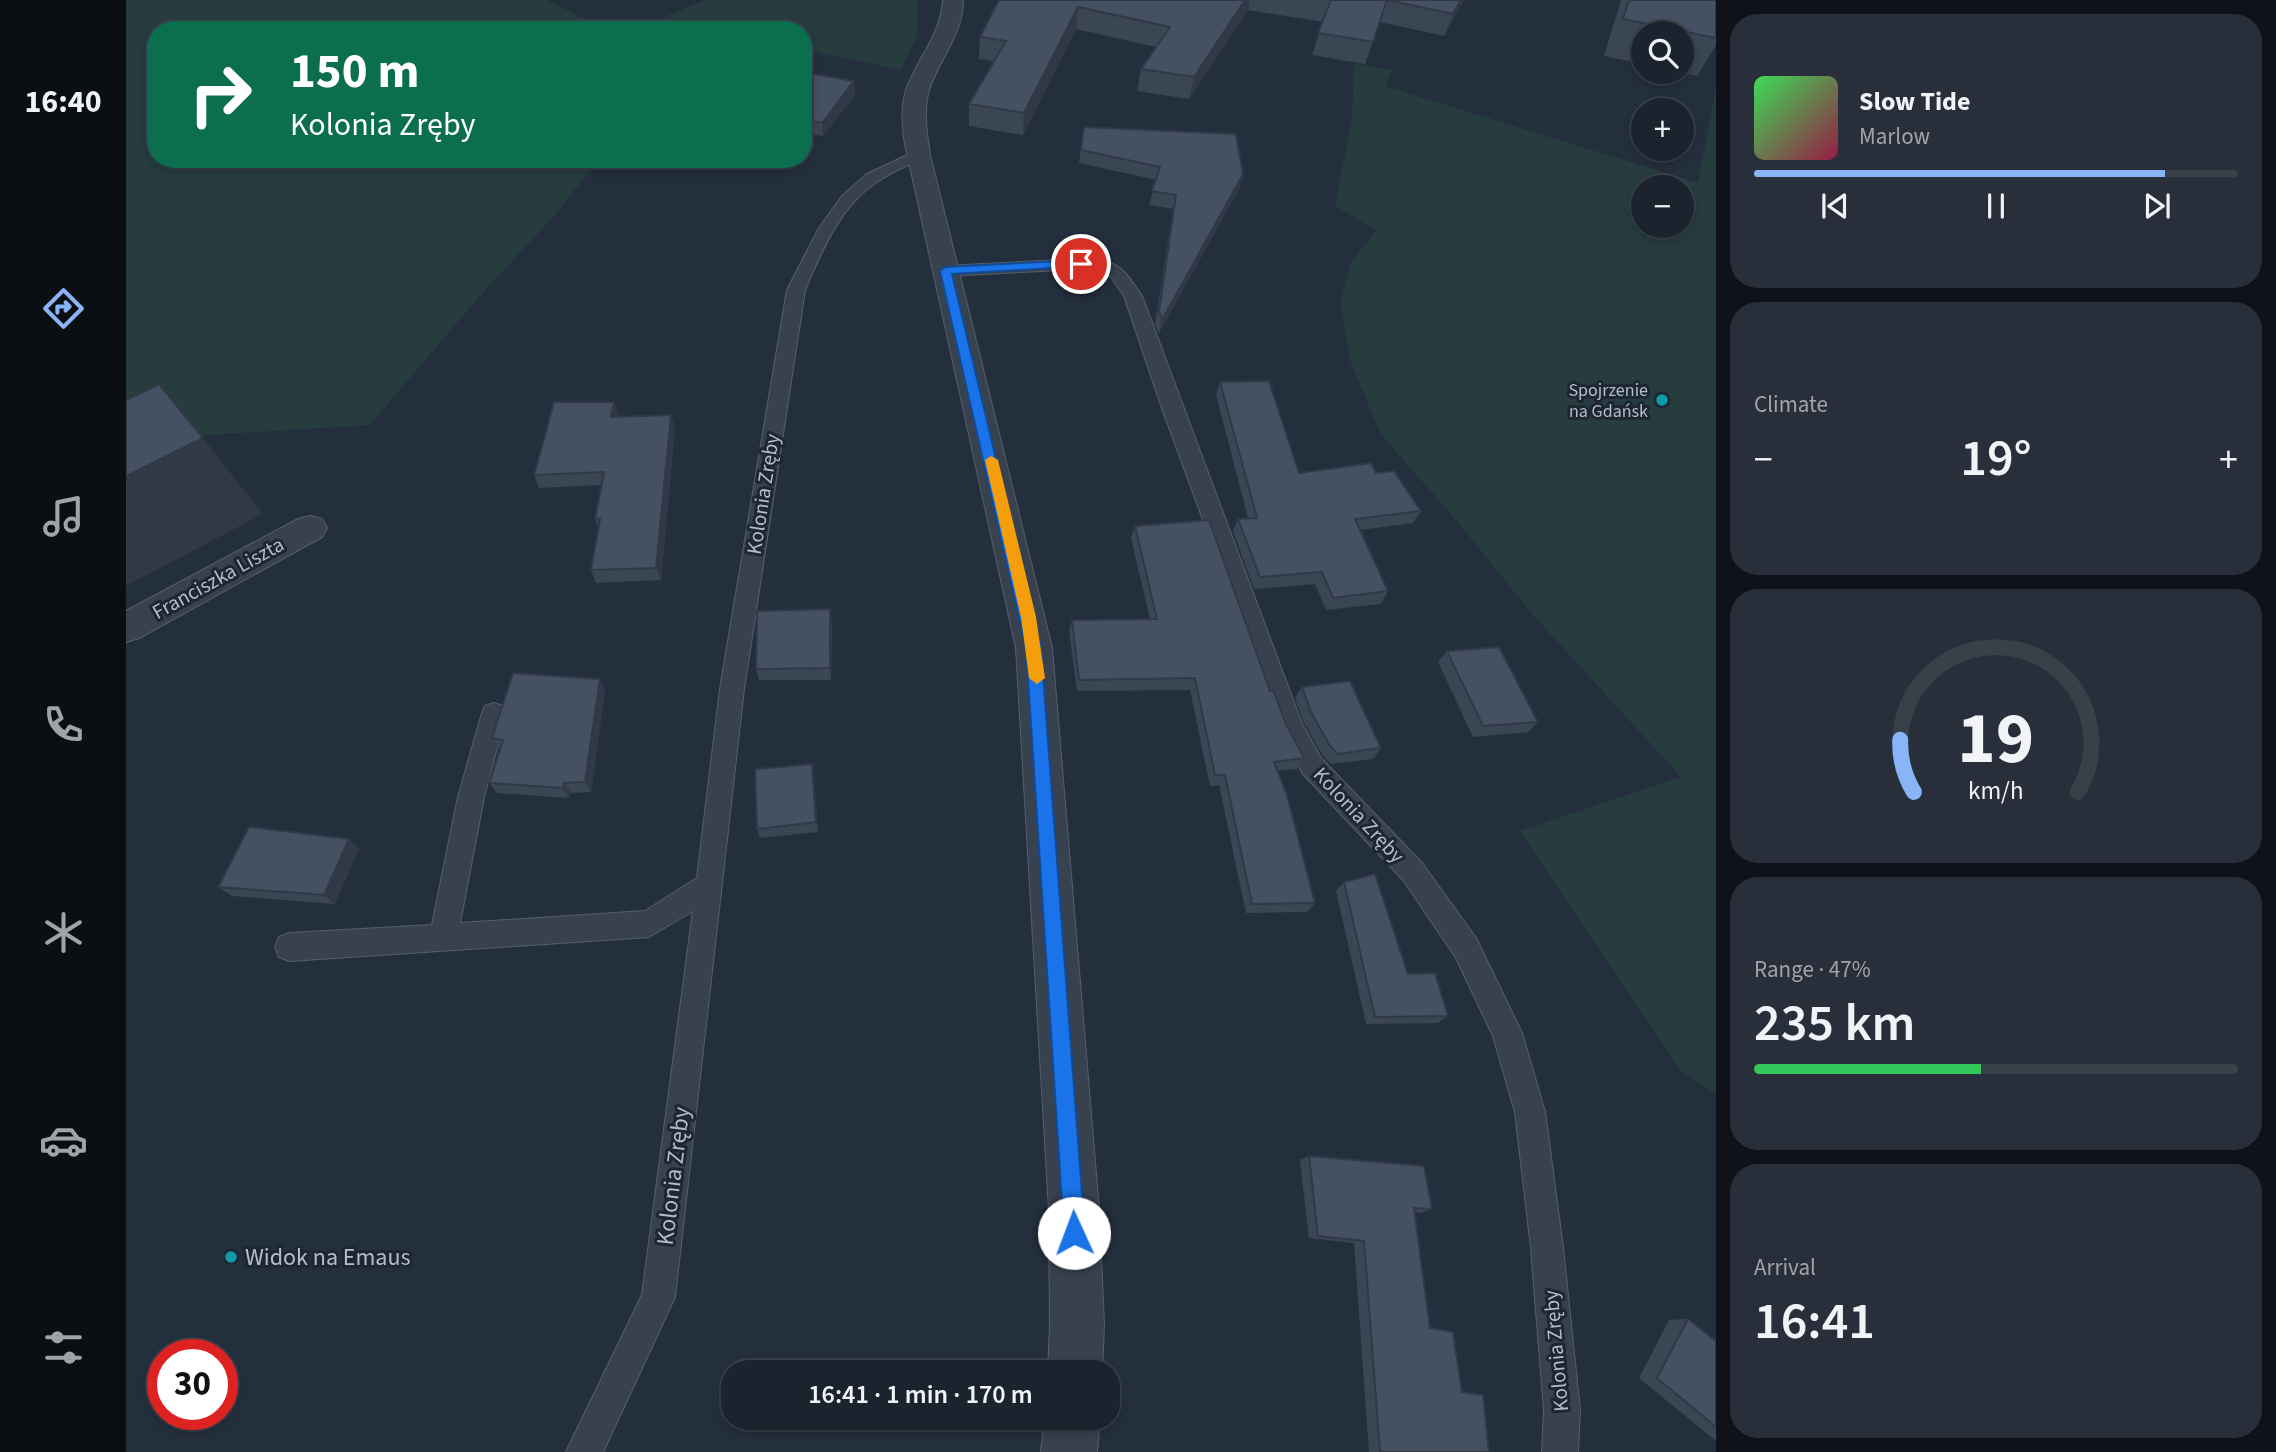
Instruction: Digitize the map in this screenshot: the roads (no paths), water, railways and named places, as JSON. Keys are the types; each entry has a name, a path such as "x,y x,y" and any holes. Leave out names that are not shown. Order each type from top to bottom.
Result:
{"street":[{"path":"953,0 952,14 918,89 915,103 918,155 1026,604 1035,660 1074,1210 1076,1360"},
{"name":"Franciszka Liszta","path":"126,628 310,528"},
{"path":"1069,1452 1072,1430"}],"lane":[{"name":"Kolonia Zręby","path":"584,1452 658,1297 732,689 796,290 817,242 840,210 871,179 918,155"},
{"name":"Kolonia Zręby","path":"945,271 1081,264 1108,266 1118,274 1133,296 1291,727 1312,766 1413,872 1466,948 1507,1033 1532,1126 1547,1248 1562,1410 1560,1452"},
{"path":"443,937 471,797 494,713"},
{"path":"289,947 649,924 710,885"}],"place":[{"name":"Spojrzenie na Gdańsk","path":"1662,400"},
{"name":"Widok na Emaus","path":"231,1257"}]}
